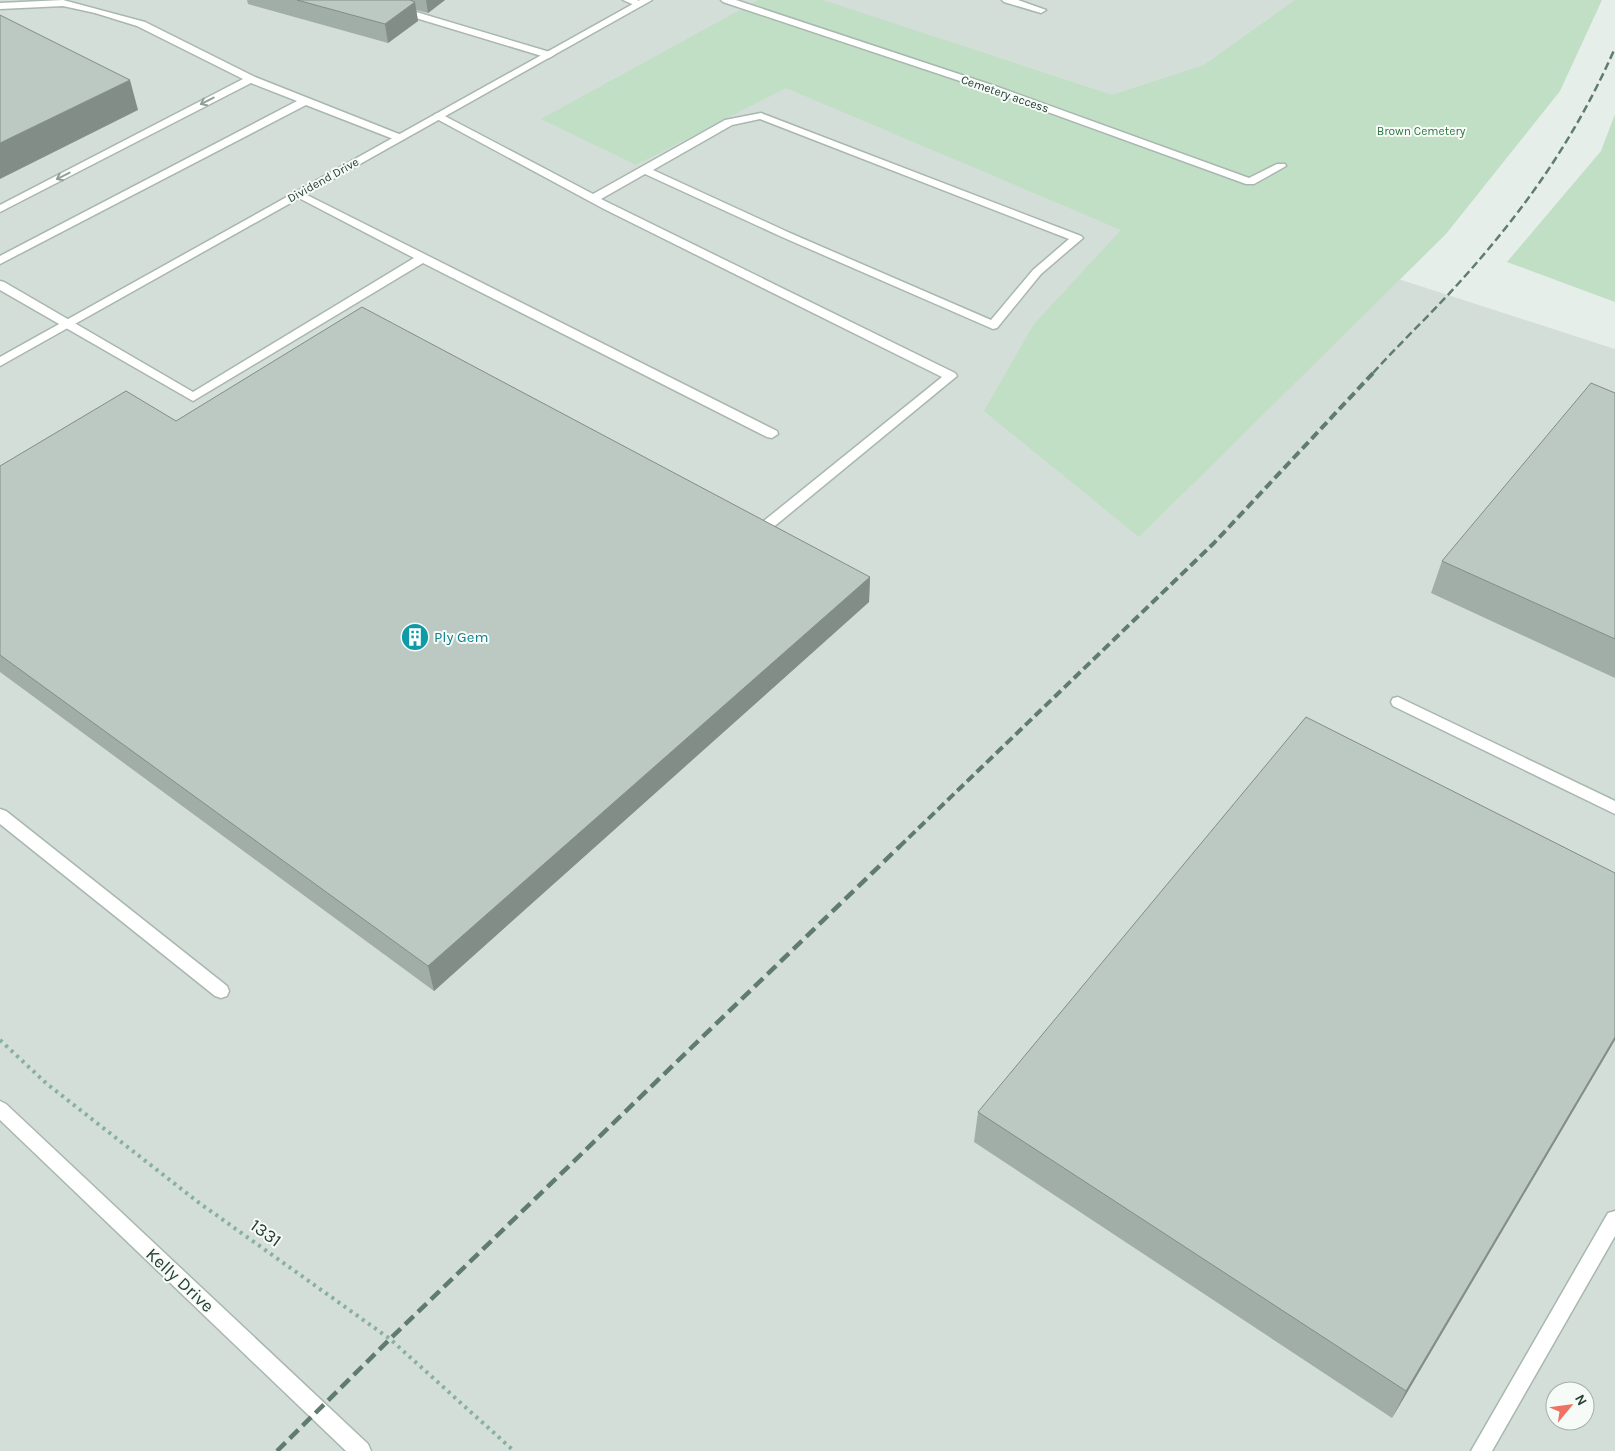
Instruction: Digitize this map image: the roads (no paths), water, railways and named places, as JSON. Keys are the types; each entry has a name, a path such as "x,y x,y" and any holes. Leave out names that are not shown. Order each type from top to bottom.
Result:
{"street":[{"path":"366,0 549,55"},
{"name":"Cemetery access","path":"726,0 991,88 1250,182 1281,166"},
{"path":"1007,0 1041,10"},
{"name":"Dividend Drive","path":"0,362 549,55 638,1"},
{"path":"0,6 63,3 141,24 251,79 305,102 400,138"},
{"path":"0,209 251,79"},
{"path":"0,261 305,102"},
{"path":"439,116 593,199 951,376 760,531"},
{"path":"593,199 644,170 729,122 761,116 1077,238 1037,272 992,325 644,170"},
{"path":"299,194 772,434"},
{"path":"0,285 193,397 423,258"},
{"path":"1398,702 1615,808"},
{"path":"0,815 221,990"},
{"name":"Kelly Drive","path":"0,1109 361,1451"},
{"path":"1481,1451 1615,1219"}],"railway":[{"path":"1373,373 1457,285 1526,201 1546,173 1583,113 1615,48"},
{"path":"899,847 1214,543 1374,372"},
{"path":"277,1451 390,1339 900,846"}],"place":[{"name":"Ply Gem","path":"415,637"}],"park label":[{"name":"Brown Cemetery","path":"1421,131"}]}
